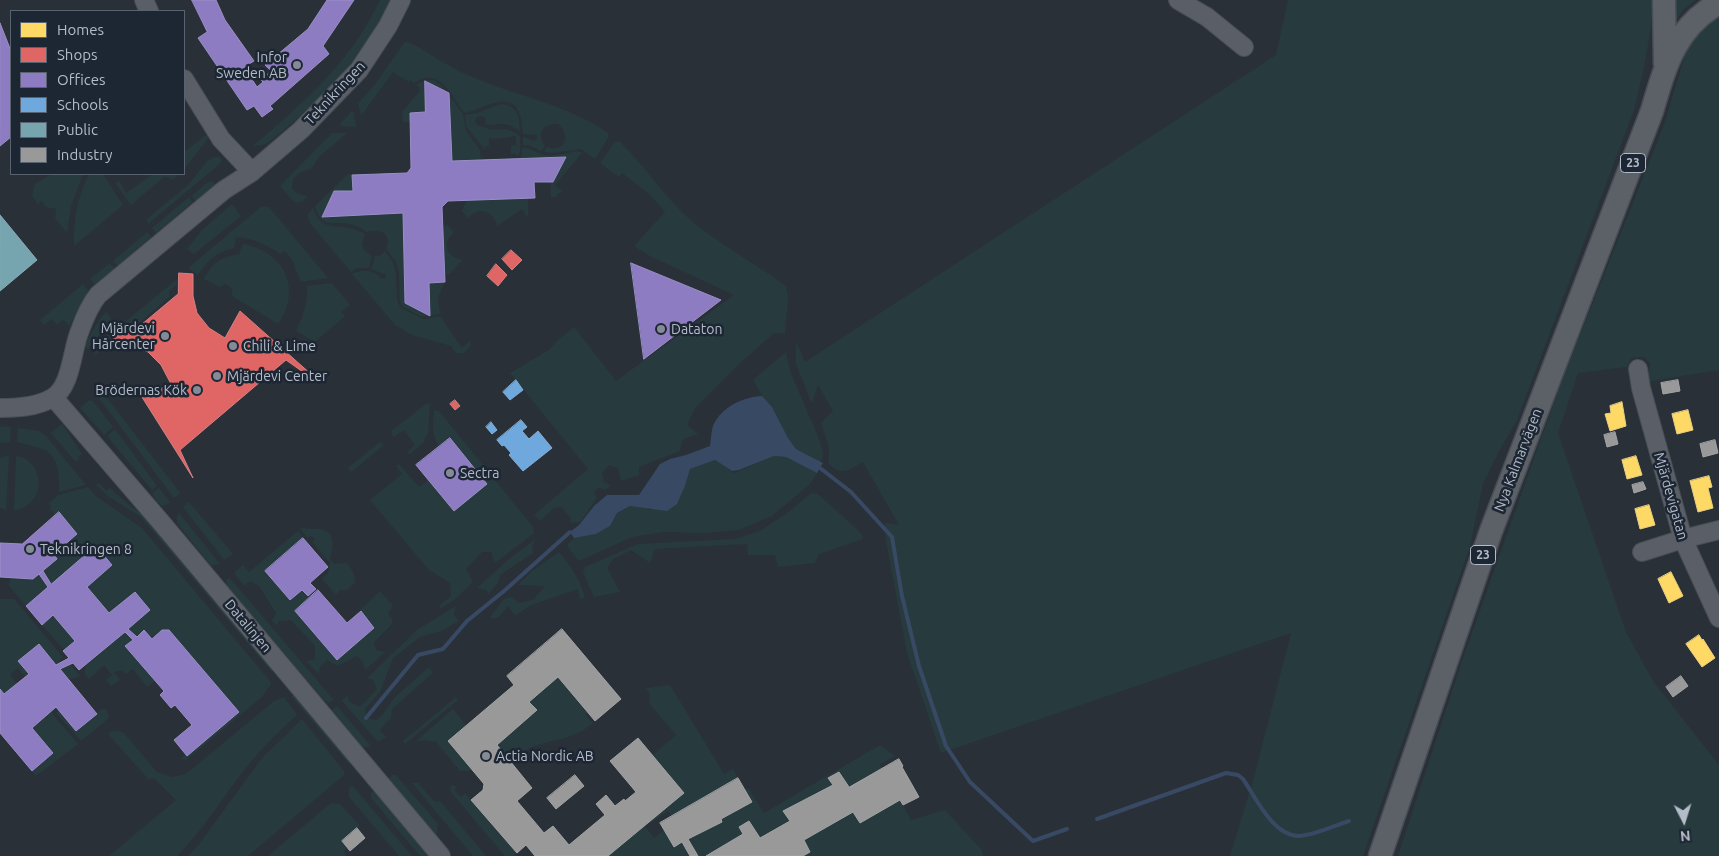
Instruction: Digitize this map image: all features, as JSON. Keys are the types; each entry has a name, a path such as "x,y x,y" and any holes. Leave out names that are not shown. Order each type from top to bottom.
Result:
{"main road":[{"name":"Nya Kalmarvägen","path":"1664,0 1665,67"},
{"name":"Nya Kalmarvägen","path":"1380,856 1491,530 1525,438 1634,161 1665,67 1688,26 1709,8 1719,3"}],"street":[{"name":"Teknikringen","path":"54,398 67,381 79,333 90,306 98,295 224,190 252,172 301,130 359,70 388,26 401,0"},
{"path":"1178,0 1207,17 1244,46"},
{"path":"185,82 222,139 252,172"},
{"name":"Mjärdevigatan","path":"1638,368 1641,388 1683,539 1719,618"},
{"path":"0,408 32,406 54,398"},
{"name":"Datalinjen","path":"54,398 160,521 441,856"},
{"path":"1642,552 1719,530"}],"green space":[{"path":"380,0 392,0 354,61 306,111 269,142 253,146 290,114 340,62 369,22"},
{"path":"1288,0 1653,0 1646,56 1634,110 1517,420 1483,484 1470,546 1363,856 1230,856 1253,781 1291,633 941,753 907,653 886,541 885,523 899,525 863,462 845,471 838,470 828,463 829,448 821,423 833,411 818,385 812,404 796,364 796,342 805,362 1276,55"},
{"path":"1674,0 1696,0 1683,10 1672,27"},
{"path":"1719,15 1719,370 1646,382 1650,363 1644,357 1631,358 1627,367 1578,373 1558,433 1626,632 1653,681 1719,765 1719,856 1398,856 1462,661 1537,450 1564,375 1664,125 1687,48 1698,30"},
{"path":"405,42 413,44 463,73 558,107 592,123 608,133 608,138 595,159 581,149 552,153 544,152 547,147 558,148 564,142 565,134 558,124 548,125 542,130 541,137 545,146 541,151 529,145 523,145 523,137 534,141 537,139 537,135 523,134 518,110 511,103 498,102 464,113 449,91 438,80 431,78 423,79 414,83 393,72 361,116 358,103 373,87"},
{"path":"433,80 446,91 425,81 425,112 410,113 410,122 403,122 402,112 420,91 416,85 424,81"},
{"path":"449,95 463,114 466,131 480,150 481,160 452,161"},
{"path":"501,104 515,110 519,120 520,131 505,124 486,124 485,118 482,116 477,117 475,121 478,126 489,129 507,129 520,136 520,152 517,157 516,154 511,154 511,146 516,145 516,136 496,139 489,138 489,146 485,146 485,150 466,126 465,115 477,113"},
{"path":"352,111 356,127 341,126 340,124"},
{"path":"209,133 207,140 185,168 185,151"},
{"path":"332,133 347,133 320,156 311,169 301,172 293,179 292,189 298,194 307,196 303,201 297,203 280,186"},
{"path":"619,141 674,204 694,223 786,286 788,297 785,334 774,333 739,364 695,408 687,425 698,434 682,441 680,451 639,467 639,475 621,481 618,468 609,465 602,473 604,482 611,486 605,490 599,487 594,492 597,498 580,522 571,523 571,518 561,507 554,508 540,521 534,515 588,469 510,373 549,350 574,327 616,381 734,295 650,256 634,246 665,212 649,194 622,173 619,177 600,163 615,142"},
{"path":"522,148 546,155 579,151 582,153 555,185 562,191 555,197 551,197 551,182 554,182 565,157 519,159 522,154"},
{"path":"214,157 220,157 222,162 148,224 147,219 188,185 207,161"},
{"path":"348,174 352,174 353,191 334,191 322,217 403,213 405,303 430,315 429,283 445,282 438,297 440,314 422,317 403,307 400,302 399,273 396,262 386,249 388,239 384,233 376,231 367,232 352,224 327,222 320,218 315,206"},
{"path":"50,175 83,175 71,206 67,233 55,218 56,209 46,207 40,200 39,206 32,195 35,184"},
{"path":"89,175 104,175 123,205 74,246 74,227 81,192"},
{"path":"152,175 178,175 173,180 165,176 131,205 115,183 119,181 126,193"},
{"path":"208,182 213,182 219,189 197,202 191,196"},
{"path":"189,197 193,202 156,233 152,228"},
{"path":"528,198 528,218 522,209 497,226 493,217 486,212 476,212 468,218 462,211 467,200"},
{"path":"232,204 241,216 194,254 187,249 203,229"},
{"path":"262,206 269,207 328,278 301,282 292,260 285,251 280,254 260,242 236,237 234,248 213,257 198,275 188,268"},
{"path":"313,208 317,217 328,225 349,228 365,234 362,244 364,250 372,256 369,268 357,268 351,272 309,222 308,214"},
{"path":"447,225 454,232 448,241 449,253 462,260 450,274 445,274 443,227"},
{"path":"147,232 151,237 118,266 113,261"},
{"path":"243,244 257,248 269,255 279,263 285,274 289,285 289,297 285,311 278,324 232,296 232,290 227,285 219,287 204,279 211,268 218,262 239,254"},
{"path":"385,251 393,262 396,273 397,301 401,308 423,319 440,316 462,348 470,341 471,346 463,353 456,353 451,346 412,335 395,325 352,274 359,271 369,271 385,279 386,275 371,269 375,256 381,255"},
{"path":"110,263 116,270 99,289 90,279"},
{"path":"177,279 177,285 169,291 169,297 136,326 128,325 125,322"},
{"path":"332,283 350,305 341,312 345,316 315,342 296,331 307,298 307,286"},
{"path":"83,284 92,295 82,304 69,326 63,319 57,325 52,319 44,325 40,320"},
{"path":"106,312 110,317 111,324 94,340 88,349 85,346 87,341"},
{"path":"113,332 113,342 94,356 98,345"},
{"path":"786,352 790,371 820,441 823,454 821,462 796,449 772,407 762,396 753,380"},
{"path":"101,390 181,493 174,498 96,394"},
{"path":"89,400 93,401 113,427 104,435 80,408"},
{"path":"426,404 430,404 428,434 424,442 409,455 408,451 415,445 404,430 394,437 391,431"},
{"path":"434,410 439,411 534,528 533,534 495,563 491,552 482,552 466,569 473,582 453,601 441,608 439,606 451,596 450,583 429,570 370,500 402,474 396,466 399,464 419,487 428,480 454,511 487,484 450,438 439,446 436,442 433,425"},
{"path":"62,424 82,454 75,461 51,433"},
{"path":"0,426 11,427 10,442 0,443"},
{"path":"18,428 39,431 46,436 86,485 59,492 59,476 54,459 45,450 17,442"},
{"path":"115,429 157,486 152,490 107,436"},
{"path":"380,442 384,445 351,472 348,468"},
{"path":"9,455 6,510 0,508 0,458"},
{"path":"16,456 30,462 39,482 36,496 31,502 25,507 14,511"},
{"path":"774,456 786,457 817,473 810,484 772,516 739,530 706,533 663,532 632,537 579,561 569,549 567,544 574,538 596,534 610,526 617,513 630,506 641,506 651,510 685,486 690,469 715,460 734,473"},
{"path":"99,483 106,491 110,488 155,525 273,667 274,671 271,671 141,517 109,497 96,485"},
{"path":"88,487 97,497 142,528 270,681 271,684 262,697 186,760 180,759 239,712 169,630 162,630 152,639 144,630 137,637 128,629 150,610 135,592 109,613 87,587 112,565 96,547 51,584 43,571 57,559 54,554 77,534 59,512 55,515 50,509 51,505 48,504 58,495"},
{"path":"159,488 170,502 167,505 160,504 152,493"},
{"path":"811,493 818,494 862,534 863,539 819,554 815,563 778,567 775,555 748,555 747,544 655,549 650,563 631,550 613,559 607,568 620,592 594,597 583,572 585,567 638,544 735,539 760,531 790,511"},
{"path":"189,502 233,554 224,560 183,507"},
{"path":"179,513 220,564 211,566 177,523"},
{"path":"304,527 306,529 322,529 330,534 332,538 332,551 330,559 334,564 347,563 354,574 355,582 347,590 340,590 336,595 322,579 328,573 330,563 312,542 315,540 314,537 308,538 300,529"},
{"path":"298,531 303,538 265,571 290,600 302,590 309,598 295,611 337,659 374,628 360,610 380,591 393,606 388,613 392,619 392,624 374,642 376,650 385,652 365,670 363,662 357,656 338,666 327,660 320,667 319,674 306,661 315,659 315,646 291,620 279,621 277,626 272,621 276,613 259,586 250,581 244,586 234,573 243,565 249,572"},
{"path":"536,539 532,546 533,553 500,575 498,583 488,595 486,590 477,588 510,558"},
{"path":"559,552 575,574 585,598 580,599 578,589 531,605 515,616 508,606 500,616 494,619 490,617 504,599 511,597 519,603 533,600 545,586 518,585 532,571"},
{"path":"39,574 48,587 26,606 9,586 10,578 33,579"},
{"path":"229,577 333,700 329,703 324,700 226,586 226,581"},
{"path":"0,599 14,599 63,657 56,665 38,644 18,661 29,674 25,677 18,668 10,675 17,684 4,694 0,690"},
{"path":"456,606 454,614 459,621 441,631 420,637 393,658 380,692 365,709 366,718 376,720 383,714 394,698 429,667 433,673 392,709 391,718 380,730 386,737 378,742 342,701 347,695 350,702 360,707 377,689 373,680 367,678 417,630"},
{"path":"53,615 75,641 64,650 42,625"},
{"path":"125,632 133,640 125,646 155,681 147,687 133,669 126,674 122,670 114,672 120,680 111,686 106,680 112,675 104,665 89,679 85,675 85,666"},
{"path":"70,664 80,676 69,680 60,669"},
{"path":"558,677 593,723 565,738 531,747 511,762 497,745 537,711 529,702"},
{"path":"670,685 724,774 733,769 738,778 672,816 668,811 650,823 684,793 653,755 676,735 649,703 650,695 646,688"},
{"path":"291,696 297,696 346,754 349,764"},
{"path":"284,697 297,715 254,758 203,826 177,856 109,856 176,800 154,778 149,780 108,734 112,731 123,732 157,772 172,777 186,774 274,701"},
{"path":"456,697 458,700 405,744 403,741"},
{"path":"338,707 370,747 362,747 332,710"},
{"path":"101,709 106,709 109,718 81,741 56,713 59,710 76,731"},
{"path":"453,709 466,725 448,741 471,769 469,771 460,771 436,742 416,741"},
{"path":"51,712 78,744 36,776 32,771 53,753 32,728"},
{"path":"302,719 344,771 344,775 248,856 188,856 197,847 262,758"},
{"path":"880,745 895,756 880,764 882,769 849,787 840,772 829,778 833,785 784,811 790,821 760,838 749,821 739,827 743,834 706,856 698,856 688,839 721,822 721,819 752,802 745,790 749,789 764,813"},
{"path":"392,775 396,775 438,824 437,837 388,780"},
{"path":"412,783 418,783 435,802 440,801 486,856 473,856"},
{"path":"352,785 412,856 399,856 349,797 349,789"},
{"path":"451,785 456,786 455,791 461,797 465,793 517,853 514,856 505,856 450,791"},
{"path":"375,790 431,856 420,856 371,798 371,793"},
{"path":"900,800 911,820 945,810 981,849 984,856 803,856 810,852 804,840 853,812 860,823"},
{"path":"331,803 340,804 360,826 342,840 347,847 344,852 346,856 268,856"},
{"path":"645,826 654,838 664,830 674,847 682,842 690,856 608,856"}],"water":[{"path":"762,396 772,407 796,449 823,463 817,473 786,457 774,456 732,471 715,460 690,469 677,504 667,511 630,506 617,513 610,526 596,534 574,538 570,532 607,495 639,495 660,464 710,446 713,426 721,413 727,408 747,398"}],"building: Homes":[{"path":"1622,402 1626,426 1610,431 1605,414 1611,413 1610,406"},
{"path":"1688,410 1693,430 1677,434 1672,414"},
{"path":"1636,456 1642,475 1627,479 1622,460"},
{"path":"1709,476 1712,487 1708,488 1713,508 1698,512 1690,481"},
{"path":"1649,505 1655,525 1640,529 1635,509"},
{"path":"1671,572 1683,596 1669,603 1658,579"},
{"path":"1699,635 1715,658 1702,667 1686,644"}],"building: Shops":[{"path":"511,250 522,260 512,270 502,259"},
{"path":"496,264 507,275 498,286 487,276"},
{"name":"Mjärdevi Center","path":"179,273 193,274 193,296 197,313 209,328 225,338 240,311 312,375 310,377 286,360 180,450 193,478 140,394 152,392 171,384 161,365 148,352 133,345 113,342 114,329 135,330 178,294"},
{"path":"455,400 460,406 455,410 450,404"}],"building: Offices":[{"path":"192,0 216,0 225,20 254,61 244,67 257,87 263,82 261,80 271,71 265,65 308,29 327,0 354,0 323,46 329,54 270,106 273,109 262,117 254,106 247,110 198,38 207,32"},
{"path":"0,23 10,48 10,138 0,146"},
{"path":"425,81 449,93 452,161 566,157 553,182 534,182 535,198 448,201 442,207 445,282 429,283 430,316 405,303 403,213 322,217 334,191 353,191 352,175 407,173 411,168 410,113 425,112"},
{"name":"Dataton","path":"631,263 721,300 644,359"},
{"name":"Sectra","path":"450,438 487,484 454,511 416,465"},
{"name":"Teknikringen 8","path":"59,512 77,534 54,554 57,559 33,579 0,577 0,543 22,544"},
{"path":"303,538 328,567 310,583 316,589 308,596 302,590 290,600 265,571"},
{"path":"96,546 112,565 87,587 109,613 135,592 150,610 128,629 137,637 144,630 152,639 162,630 169,630 239,712 187,756 174,740 192,725 175,705 171,708 160,695 164,691 125,646 133,640 125,632 79,670 73,663 60,669 97,714 76,731 56,707 32,728 53,753 32,771 0,733 0,689 4,694 29,674 18,661 39,644 56,665 69,658 63,651 75,641 53,615 42,625 26,606 48,587 39,574 43,571 51,584"},
{"path":"318,590 347,623 361,611 374,628 337,660 295,611"}],"building: Schools":[{"path":"516,380 523,390 510,400 503,392"},
{"path":"521,420 527,427 522,431 529,439 538,431 552,448 523,471 509,455 511,453 497,440"},
{"path":"491,422 497,430 492,434 486,427"}],"building: Public":[{"path":"0,215 37,260 0,291"}],"building: Industry":[{"path":"1678,380 1680,391 1663,394 1661,383"},
{"path":"1615,432 1618,444 1607,447 1604,435"},
{"path":"1715,440 1718,453 1703,457 1700,444"},
{"path":"1643,482 1646,489 1634,493 1632,485"},
{"path":"562,629 621,699 595,721 558,677 529,702 537,710 497,745 532,788 517,801 544,833 553,826 569,845 605,815 596,804 606,795 615,806 636,792 610,761 638,738 684,793 608,856 535,856 526,845 517,853 471,800 483,790 484,784 448,741 514,685 507,676"},
{"path":"1681,676 1688,686 1673,697 1666,687"},
{"path":"899,759 919,797 903,805 900,800 860,823 853,812 804,840 810,852 803,856 706,856 743,834 739,827 749,821 760,838 790,821 783,811 833,785 828,778 839,772 849,787"},
{"path":"575,775 584,786 556,809 547,798"},
{"path":"738,778 752,802 721,819 722,822 688,839 698,856 690,856 682,842 674,847 660,823"},
{"path":"357,828 365,838 350,851 342,841"}],"waterway":[{"path":"820,468 851,492 892,537 902,596 919,666 946,746 970,782 1033,841 1067,829"},
{"path":"366,718 418,655 443,649 467,621 570,532"},
{"path":"1097,819 1226,773 1238,775 1243,779 1266,815 1281,830 1290,834 1299,836 1310,834 1349,821"}],"place":[{"name":"Infor Sweden AB","path":"297,65"},
{"name":"Dataton","path":"661,329"},
{"name":"Mjärdevi Hårcenter","path":"165,336"},
{"name":"Chili & Lime","path":"233,346"},
{"name":"Mjärdevi Center","path":"217,376"},
{"name":"Brödernas Kök","path":"197,390"},
{"name":"Sectra","path":"450,473"},
{"name":"Teknikringen 8","path":"30,549"},
{"name":"Actia Nordic AB","path":"486,756"}]}
